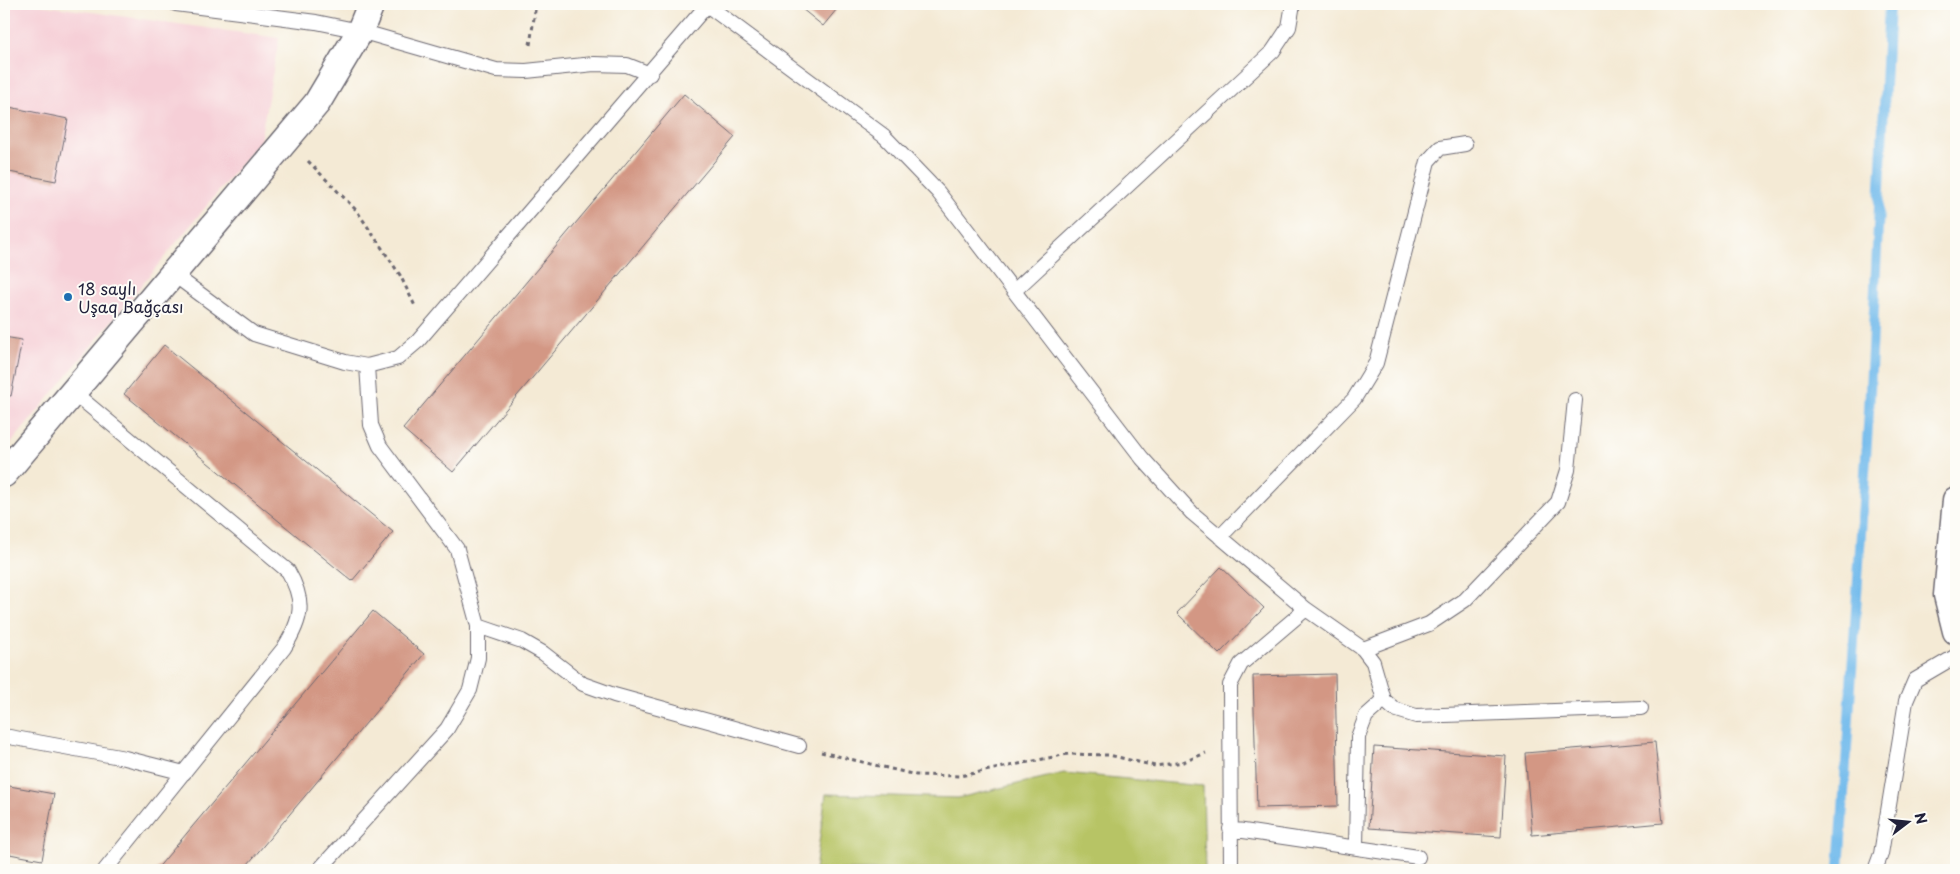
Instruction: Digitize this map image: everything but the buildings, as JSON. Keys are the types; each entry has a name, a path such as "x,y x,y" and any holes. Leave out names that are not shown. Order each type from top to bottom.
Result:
{"street":[{"path":"4,474 317,103 360,31 371,4"},
{"path":"1956,500 1947,594 1956,632"}],"lane":[{"path":"176,4 316,22 360,31 496,70 526,71 594,64 627,65 650,74"},
{"path":"173,274 254,334 345,362 367,366 398,358 426,331 650,74 708,4 884,136 938,192 1142,458 1192,513 1306,610 1363,649 1373,662 1384,700 1394,709 1416,716 1642,708"},
{"path":"1014,291 1272,51 1289,27 1293,4"},
{"path":"1220,537 1354,399 1363,385 1376,363 1428,161 1440,148 1465,144"},
{"path":"319,870 447,729 470,690 478,658 478,626 457,548 380,446 371,425 367,366"},
{"path":"73,392 288,571 298,588 301,608 296,628 284,648 105,870"},
{"path":"1363,649 1429,624 1465,600 1558,502 1568,470 1574,400"},
{"path":"1231,870 1230,685 1240,664 1306,610"},
{"path":"478,626 522,641 543,653 583,684 614,695 799,746"},
{"path":"1876,870 1881,854 1906,701 1915,680 1956,656"},
{"path":"1356,848 1358,737 1366,716 1384,700"},
{"path":"4,736 124,758 184,773"},
{"path":"1230,829 1418,857"}],"path":[{"path":"526,71 536,4"},
{"path":"287,139 357,211 400,275 426,331"},
{"path":"799,746 916,775 960,776 1068,754 1109,755 1155,766 1183,762 1229,744"}],"shaded area":[{"name":"18 saylı Uşaq Bağçası","path":"4,4 33,4 279,38 260,141 4,452"}],"green space":[{"path":"1064,773 1203,786 1205,870 815,870 826,794 958,798"}],"waterway":[{"path":"1839,870 1869,411 1889,4"}],"place":[{"name":"18 saylı Uşaq Bağçası","path":"68,297"}]}
